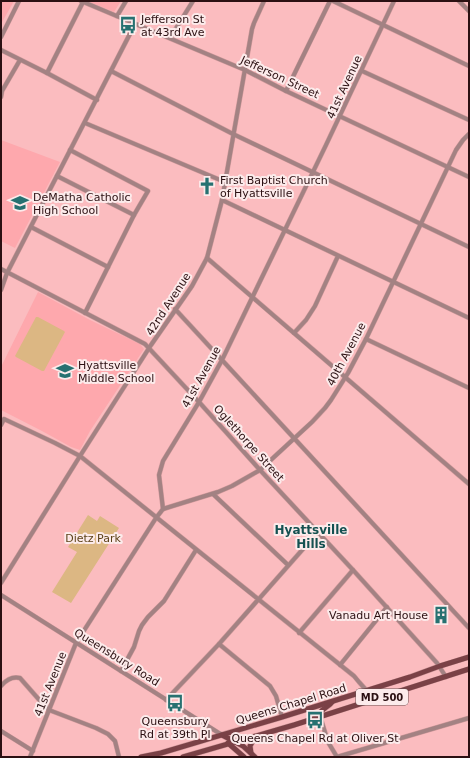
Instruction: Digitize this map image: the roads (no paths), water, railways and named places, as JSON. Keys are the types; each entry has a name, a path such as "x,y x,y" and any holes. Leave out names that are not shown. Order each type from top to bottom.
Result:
{"main road":[{"name":"Queens Chapel Road","path":"141,757 161,753 333,702 469,657"},
{"name":"Queens Chapel Road","path":"183,757 256,736 469,669"},
{"path":"320,716 319,714 321,711 333,702"},
{"name":"Queensbury Road","path":"222,735 236,742 253,755"},
{"name":"Queensbury Road","path":"222,735 229,744 244,757"},
{"path":"253,755 250,746 256,736"}],"street":[{"path":"1,37 18,1"},
{"path":"47,73 82,1"},
{"name":"Jefferson Street","path":"82,1 245,70 286,91 469,177"},
{"path":"117,16 126,1"},
{"path":"170,38 193,1"},
{"name":"42nd Avenue","path":"1,583 80,456 149,349 192,286 207,258 222,200 254,23 264,1"},
{"path":"286,91 330,1"},
{"path":"333,1 469,66"},
{"name":"41st Avenue","path":"30,757 76,643 163,509 160,475 165,457 199,402 222,360 362,71 394,1"},
{"path":"459,1 469,11"},
{"path":"1,290 7,273 135,24"},
{"path":"1,50 97,100"},
{"path":"1,97 2,91 20,60"},
{"path":"111,71 233,134 469,247"},
{"path":"362,71 469,120"},
{"path":"85,123 225,182"},
{"name":"40th Avenue","path":"163,509 213,494 232,486 260,470 325,408 346,377 366,339 456,150 469,134"},
{"path":"70,150 148,191 134,215 85,313"},
{"path":"57,176 134,215"},
{"path":"222,200 469,318"},
{"path":"31,228 108,267"},
{"path":"294,333 306,320 315,306 338,256"},
{"path":"207,258 469,484"},
{"name":"Oglethorpe Street","path":"1,269 143,342 387,607 440,666 446,676"},
{"path":"175,310 469,628"},
{"path":"366,339 469,388"},
{"path":"1,425 4,419 80,456 298,633 340,665 367,691 362,703"},
{"path":"213,494 288,565"},
{"path":"166,700 259,600 318,532"},
{"path":"120,671 134,647 142,625 164,601 196,550"},
{"path":"298,633 353,570"},
{"name":"Queensbury Road","path":"1,595 222,735"},
{"path":"340,665 387,607"},
{"path":"219,644 270,686 276,696 282,717"},
{"path":"1,686 10,678 19,677 49,710 108,734 114,741 119,757"},
{"path":"320,716 328,742 337,757 469,718"},
{"path":"1,731 33,751"}],"place":[{"name":"Jefferson St at 43rd Ave","path":"128,25"},
{"name":"First Baptist Church of Hyattsville","path":"207,186"},
{"name":"DeMatha Catholic High School","path":"20,203"},
{"name":"Hyattsville Middle School","path":"65,371"},
{"name":"Vanadu Art House","path":"441,615"},
{"name":"Queensbury Rd at 39th Pl","path":"175,703"},
{"name":"Queens Chapel Rd at Oliver St","path":"315,720"}],"district":[{"name":"Hyattsville Hills","path":"311,537"}],"park label":[{"name":"Dietz Park","path":"93,538"}]}
